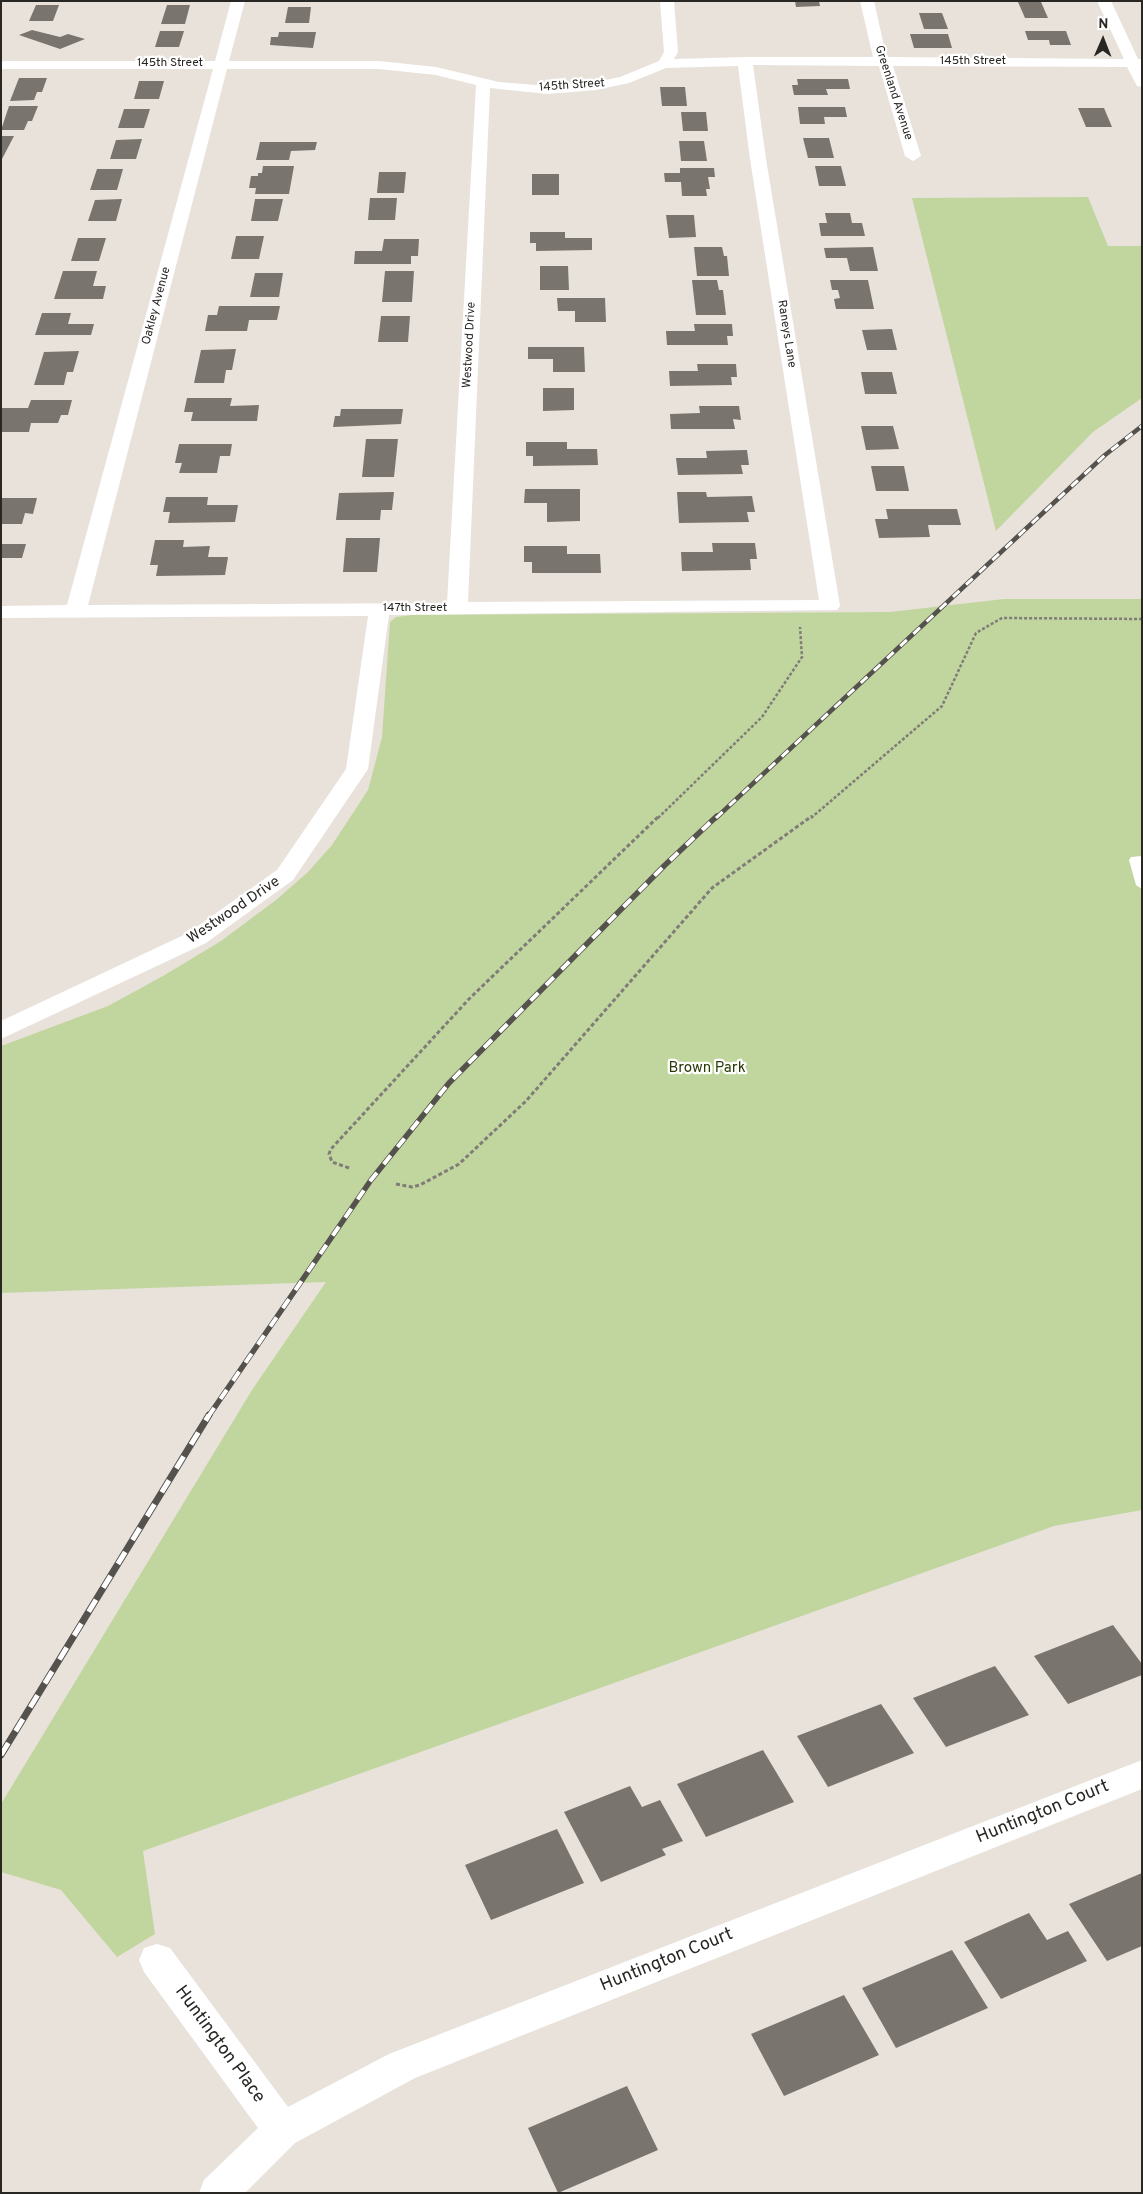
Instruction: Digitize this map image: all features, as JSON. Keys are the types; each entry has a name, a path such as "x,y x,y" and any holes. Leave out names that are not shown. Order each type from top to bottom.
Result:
{"street":[{"name":"Oakley Avenue","path":"76,611 238,1"},
{"path":"664,64 671,52 667,1"},
{"name":"Greenland Avenue","path":"867,1 879,56 885,62 913,156"},
{"path":"1104,1 1137,63 1142,83"},
{"name":"145th Street","path":"1,65 220,64 398,66 458,75 483,82 547,90 596,86 624,80 664,64 745,61 1137,63"},
{"name":"Raneys Lane","path":"745,61 758,159 830,606"},
{"name":"Westwood Drive","path":"457,609 483,82"},
{"name":"147th Street","path":"1,612 830,606"},
{"name":"Westwood Drive","path":"5,1024 197,938 286,875 357,769 379,609"},
{"name":"Huntington Court","path":"218,2193 282,2130 402,2066 1142,1774"},
{"name":"Huntington Place","path":"157,1960 282,2130"}],"lane":[{"path":"1142,860 1135,860 1142,885"}],"path":[{"path":"349,1168 332,1162 329,1154 331,1149 469,998 762,717 802,657 798,606"},
{"path":"396,1184 412,1187 420,1185 459,1164 526,1101 712,888 808,820 942,706 976,633 1002,618 1142,620"}],"green space":[{"path":"1088,197 1108,246 1142,246 1142,398 1093,432 996,531 912,198"},
{"name":"Brown Park","path":"1004,599 1142,599 1142,1510 1054,1526 143,1851 155,1934 117,1957 61,1890 1,1872 1,1804 252,1390 326,1282 1,1293 1,1046 108,1006 163,976 221,941 276,900 308,872 332,845 368,790 382,737 390,622 396,617 412,615 890,612"}],"building":[{"path":"795,1 819,1 820,6 796,7"},
{"path":"1018,2 1041,2 1048,18 1025,18"},
{"path":"36,5 59,5 53,21 29,21"},
{"path":"167,5 190,5 185,24 161,24"},
{"path":"288,7 311,7 309,23 285,23"},
{"path":"919,13 942,13 948,29 924,29"},
{"path":"32,30 60,37 68,34 85,39 60,49 19,35"},
{"path":"160,31 184,31 179,47 155,47"},
{"path":"1025,31 1066,31 1071,45 1050,45 1049,40 1028,40"},
{"path":"279,32 316,32 313,48 270,45 271,37 278,37"},
{"path":"910,34 948,34 952,48 914,48"},
{"path":"19,78 47,78 42,92 37,92 34,100 10,101"},
{"path":"797,79 848,79 850,89 826,89 828,95 794,95 792,85 798,85"},
{"path":"139,81 164,81 159,99 134,99"},
{"path":"660,87 685,87 687,106 662,106"},
{"path":"9,106 38,106 32,121 28,121 24,130 1,130"},
{"path":"798,107 845,107 847,117 824,117 825,124 800,124"},
{"path":"1078,108 1104,108 1112,127 1086,127"},
{"path":"124,109 150,109 144,128 118,128"},
{"path":"681,112 706,112 708,131 683,131"},
{"path":"1,136 14,136 1,161"},
{"path":"803,138 829,138 834,158 808,158"},
{"path":"142,139 136,159 110,159 116,140"},
{"path":"679,141 704,141 707,161 681,161"},
{"path":"260,142 317,142 315,150 291,151 289,160 256,160"},
{"path":"263,166 294,166 289,194 255,194 256,188 249,188 251,176 258,176 258,173 262,173"},
{"path":"815,166 841,166 846,186 819,186"},
{"path":"680,168 714,168 715,177 708,177 710,189 706,189 707,196 682,196 681,182 665,182 664,173 680,173"},
{"path":"97,169 123,169 117,190 90,190"},
{"path":"379,172 406,172 404,193 377,193"},
{"path":"532,174 559,174 559,195 532,195"},
{"path":"370,198 397,198 395,220 368,220"},
{"path":"122,199 116,221 88,221 95,200"},
{"path":"255,199 283,199 278,221 251,221"},
{"path":"825,213 850,213 852,223 862,223 865,236 821,236 819,223 827,223"},
{"path":"666,215 694,215 696,237 669,238"},
{"path":"530,232 565,232 565,238 592,238 592,250 536,251 536,243 530,243"},
{"path":"236,236 264,236 259,259 231,259"},
{"path":"78,238 106,238 99,261 71,261"},
{"path":"384,239 419,239 418,256 411,256 411,264 354,264 355,251 382,251"},
{"path":"694,247 722,247 724,256 727,256 729,276 697,276"},
{"path":"873,247 878,271 850,271 847,258 826,258 824,248"},
{"path":"540,266 568,266 569,290 540,290"},
{"path":"63,271 97,271 93,286 106,286 103,299 54,299"},
{"path":"385,271 414,271 412,302 382,302"},
{"path":"255,273 283,273 279,297 250,297"},
{"path":"692,280 717,280 719,290 723,290 726,315 696,315"},
{"path":"830,280 868,280 874,309 836,309 834,299 840,298 838,290 832,290"},
{"path":"557,298 605,298 606,322 575,322 575,311 558,311"},
{"path":"219,306 280,306 277,320 249,320 247,331 205,331 208,315 217,315"},
{"path":"42,313 71,313 68,324 94,324 91,335 35,335"},
{"path":"381,316 410,316 408,342 378,342"},
{"path":"694,324 732,324 733,336 727,336 728,345 667,345 666,331 695,331"},
{"path":"892,329 897,350 867,350 862,330"},
{"path":"528,347 584,347 585,372 553,372 553,359 528,359"},
{"path":"236,349 232,370 226,370 224,383 194,383 201,350"},
{"path":"79,351 73,372 67,372 64,385 34,385 44,352"},
{"path":"697,364 736,364 737,377 731,377 732,385 670,386 669,371 698,371"},
{"path":"861,372 892,372 897,394 865,394"},
{"path":"543,388 574,388 574,410 543,411"},
{"path":"187,398 232,398 230,406 259,405 257,421 191,421 193,412 184,412"},
{"path":"31,400 72,400 68,415 61,415 58,423 31,423 29,432 1,432 1,408 28,408"},
{"path":"699,406 739,406 741,420 733,419 735,429 671,429 670,414 700,413"},
{"path":"341,409 403,409 401,424 333,427 335,416 340,416"},
{"path":"861,426 893,426 899,449 866,450"},
{"path":"366,439 398,439 394,477 362,477"},
{"path":"526,442 567,442 567,449 597,449 598,465 533,466 533,456 526,456"},
{"path":"179,444 232,444 230,456 220,456 217,473 179,473 182,463 175,463"},
{"path":"747,450 749,465 741,465 743,474 678,475 676,458 707,458 706,451"},
{"path":"871,466 904,466 909,491 876,491"},
{"path":"525,489 580,489 580,521 547,522 547,503 524,503"},
{"path":"394,492 392,510 381,510 380,520 336,520 339,493"},
{"path":"677,492 706,492 707,497 752,496 755,512 747,512 749,522 679,523"},
{"path":"166,497 208,497 207,505 238,505 235,522 168,523 170,512 163,512"},
{"path":"1,498 37,498 33,514 25,513 22,524 1,524"},
{"path":"886,509 957,509 961,525 928,525 930,537 879,538 875,519 888,519"},
{"path":"346,538 380,538 377,572 343,572"},
{"path":"155,540 184,540 183,547 210,546 208,557 228,557 225,575 156,576 158,565 150,565"},
{"path":"712,543 755,543 757,559 750,559 751,570 682,571 681,552 713,552"},
{"path":"1,544 26,544 22,558 1,558"},
{"path":"524,546 567,546 567,554 600,554 601,573 532,573 532,562 524,562"},
{"path":"1113,1625 1142,1664 1142,1675 1068,1704 1034,1656"},
{"path":"995,1666 1029,1715 946,1747 913,1698"},
{"path":"881,1704 914,1753 828,1787 797,1736"},
{"path":"763,1750 794,1802 706,1837 677,1784"},
{"path":"630,1786 642,1807 660,1800 683,1841 662,1849 666,1855 601,1882 564,1812"},
{"path":"557,1829 584,1883 491,1920 465,1865"},
{"path":"1142,1873 1142,1946 1107,1961 1069,1904"},
{"path":"1029,1913 1047,1940 1068,1931 1087,1961 1001,1999 964,1942"},
{"path":"952,1950 988,2008 896,2048 862,1988"},
{"path":"844,1995 879,2055 784,2096 751,2034"},
{"path":"627,2086 658,2150 558,2193 528,2128"}],"railway":[{"path":"716,818 1105,455 1142,426"},
{"path":"208,1417 371,1180 449,1083 665,865 717,816"},
{"path":"1,1755 209,1415"}]}
